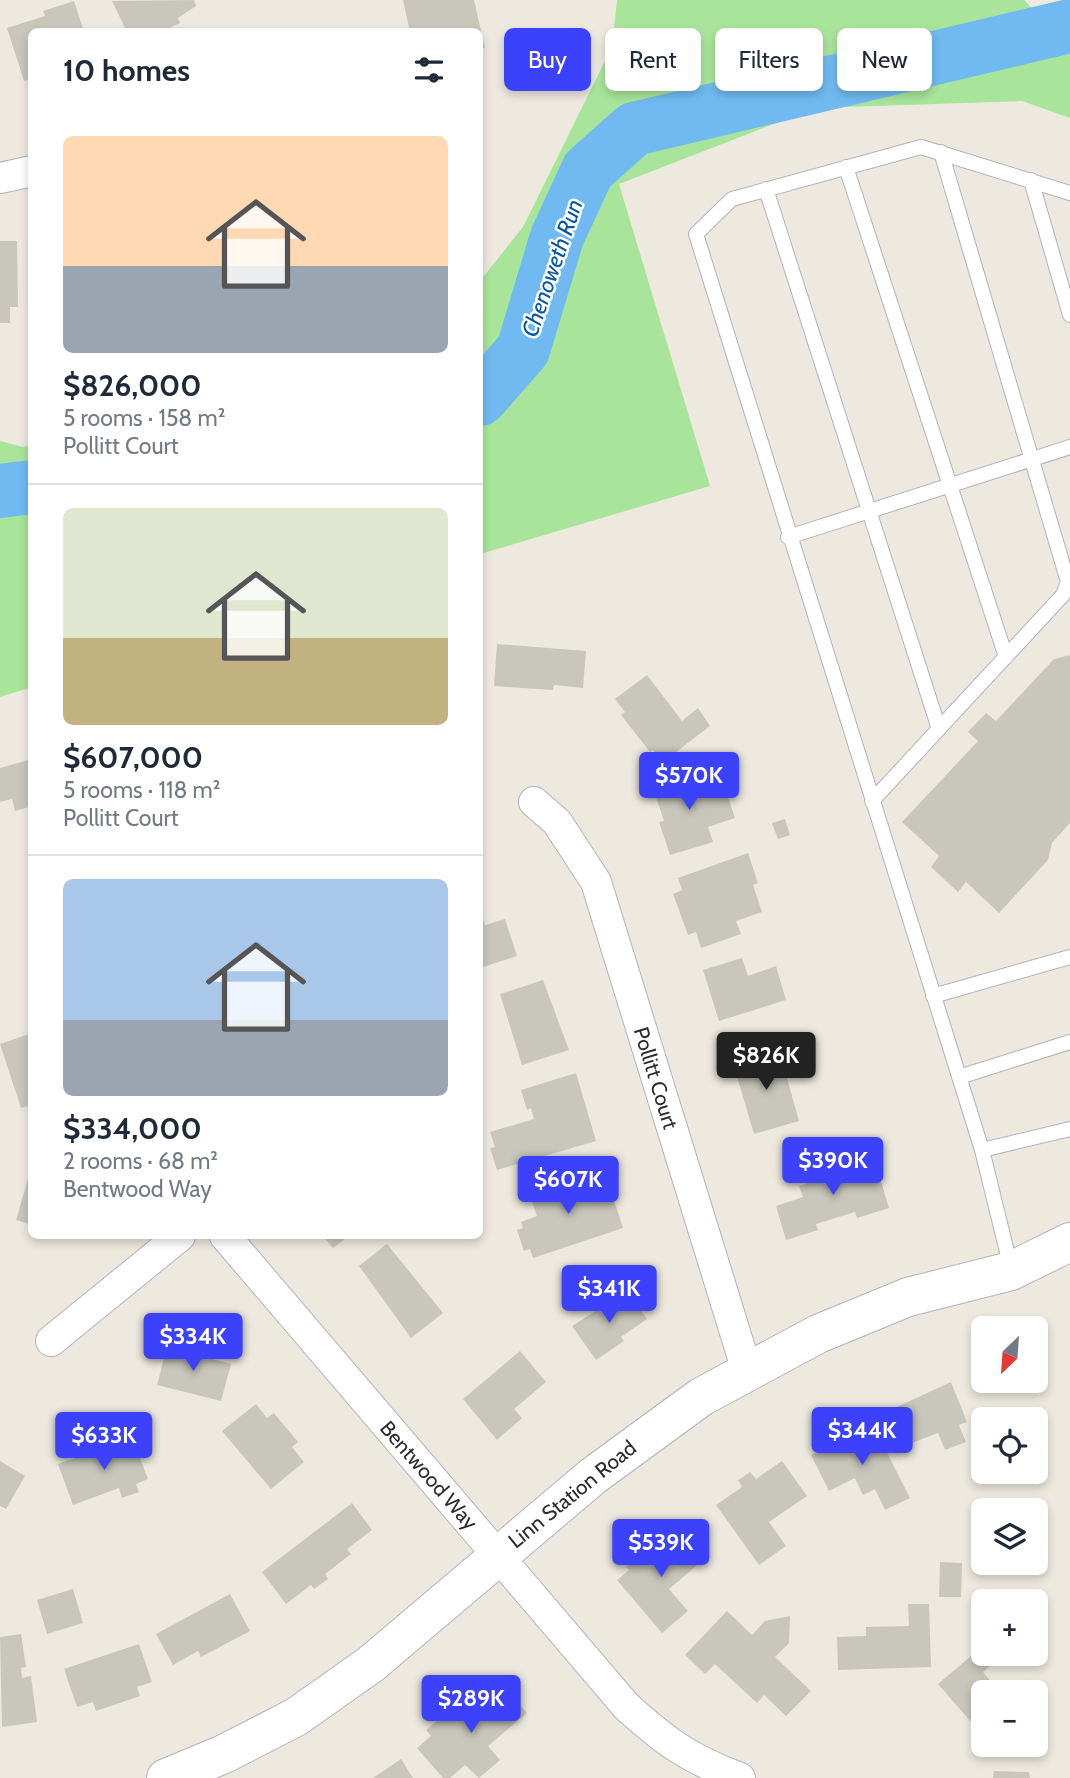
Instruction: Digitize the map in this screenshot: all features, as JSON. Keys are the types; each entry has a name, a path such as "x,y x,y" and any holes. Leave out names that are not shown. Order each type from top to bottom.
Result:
{"street":[{"path":"0,178 28,172"},
{"name":"Pollitt Court","path":"534,802 557,822 596,882 747,1371"},
{"path":"51,1341 176,1239"},
{"name":"Bentwood Way","path":"228,1239 627,1707 665,1741 697,1761 740,1778"},
{"name":"Linn Station Road","path":"166,1778 224,1754 296,1717 371,1664 498,1553 656,1428 747,1371 818,1334 908,1297 1011,1271 1070,1242"},
{"name":"Linn Station Road","path":"1011,1271 1070,1273"}],"lane":[{"path":"1011,1271 982,1150 788,537 696,234 732,199 922,147 1070,193"},
{"path":"872,801 1063,595 1068,582 941,152"},
{"path":"846,167 1006,657"},
{"path":"1031,180 1070,315"},
{"path":"766,189 867,512 939,729"},
{"path":"788,537 1070,447"},
{"path":"933,996 1070,957"},
{"path":"958,1077 1070,1042"},
{"path":"982,1150 1070,1129"}],"green space":[{"path":"617,0 1024,0 1070,47 1070,118 1022,101 815,108 619,184 710,486 483,553 483,277 523,227 605,61 605,91 701,91 701,28 614,28"},
{"path":"0,441 28,446 28,688 0,697"}],"building":[{"path":"194,0 196,6 178,18 180,23 169,28 125,28 112,1"},
{"path":"403,0 474,0 480,28 409,28"},
{"path":"74,1 83,28 28,28 28,80 24,81 7,28 45,16 43,11"},
{"path":"0,241 17,241 18,307 10,307 10,323 0,323"},
{"path":"497,644 586,651 583,688 554,685 553,690 494,686"},
{"path":"1070,655 1070,823 1052,843 1048,860 999,913 966,882 958,892 931,867 939,856 902,822 978,741 968,732 986,713 996,721 1054,659"},
{"path":"647,675 682,721 698,708 710,726 663,762 653,750 650,752 621,715 625,712 615,699"},
{"path":"28,760 28,807 15,811 12,799 0,802 0,768"},
{"path":"688,770 689,774 694,772 698,783 692,785 696,797 725,788 735,818 708,827 713,842 670,855 659,822 664,821 651,782"},
{"path":"785,819 790,835 778,839 772,823"},
{"path":"748,853 758,883 753,885 762,912 736,921 741,934 701,948 696,932 688,935 673,894 682,890 678,878"},
{"path":"483,919 485,925 505,919 517,956 483,967"},
{"path":"742,958 748,976 776,966 786,1000 719,1021 703,970"},
{"path":"543,980 569,1050 522,1065 500,994"},
{"path":"28,1034 28,1106 21,1108 0,1044"},
{"path":"779,1050 799,1121 754,1134 733,1063"},
{"path":"795,1062 800,1074 790,1078 785,1066"},
{"path":"576,1073 596,1141 497,1170 490,1148 495,1147 490,1132 534,1119 531,1108 527,1110 521,1090"},
{"path":"837,1154 842,1172 875,1162 889,1208 857,1218 855,1212 816,1224 818,1230 786,1240 776,1206 803,1197 799,1186 814,1181 809,1163"},
{"path":"580,1170 589,1198 611,1191 623,1228 533,1258 530,1249 524,1251 517,1230 523,1228 521,1222 537,1216 531,1199 550,1193 546,1181"},
{"path":"28,1179 28,1224 16,1220"},
{"path":"326,1239 345,1239 333,1248"},
{"path":"387,1244 443,1313 411,1338 359,1266"},
{"path":"627,1291 647,1319 621,1337 624,1341 596,1360 572,1326"},
{"path":"168,1343 203,1352 202,1356 231,1364 221,1401 157,1385"},
{"path":"520,1351 546,1382 514,1409 522,1418 497,1440 463,1399"},
{"path":"951,1382 967,1422 959,1425 966,1442 945,1450 938,1433 904,1446 890,1410"},
{"path":"256,1404 267,1418 274,1413 298,1442 292,1447 304,1462 271,1489 222,1431"},
{"path":"873,1425 910,1498 885,1510 875,1489 863,1495 855,1478 829,1491 811,1455"},
{"path":"132,1438 148,1479 136,1484 139,1492 122,1498 119,1488 73,1505 58,1464"},
{"path":"0,1461 25,1476 6,1509 0,1506"},
{"path":"782,1461 807,1496 769,1522 786,1546 759,1565 716,1505 742,1487 738,1480 750,1472 756,1479"},
{"path":"352,1503 372,1530 347,1549 351,1554 325,1574 328,1579 314,1589 311,1585 286,1604 262,1572"},
{"path":"677,1529 703,1560 669,1589 688,1611 662,1633 617,1580 629,1570 626,1567 661,1538 664,1541"},
{"path":"940,1562 962,1563 961,1597 939,1597"},
{"path":"73,1589 83,1623 47,1634 37,1600"},
{"path":"230,1594 250,1631 201,1657 198,1651 173,1665 156,1634"},
{"path":"908,1604 929,1604 931,1667 838,1670 837,1637 866,1636 866,1627 909,1626"},
{"path":"727,1611 752,1635 765,1621 790,1616 789,1643 775,1657 811,1691 786,1716 764,1695 757,1703 715,1664 705,1674 685,1655"},
{"path":"21,1634 26,1667 21,1668 22,1678 31,1676 37,1722 2,1727 0,1637"},
{"path":"139,1644 152,1682 137,1687 140,1696 96,1711 93,1702 77,1707 64,1669"},
{"path":"971,1656 971,1666 990,1666 983,1672 990,1680 971,1680 971,1722 938,1684"},
{"path":"503,1686 527,1713 488,1746 500,1760 479,1778 465,1765 450,1778 443,1778 417,1748 431,1736 426,1730 455,1706 461,1713 475,1701 479,1706"},
{"path":"401,1759 413,1778 373,1778"},
{"path":"994,1771 1029,1772 1030,1778 993,1778"}],"waterway":[{"name":"Chenoweth Run","path":"483,396 523,350 557,237 588,170 634,129 1070,26"},
{"name":"Chenoweth Run","path":"0,491 28,488"}]}
